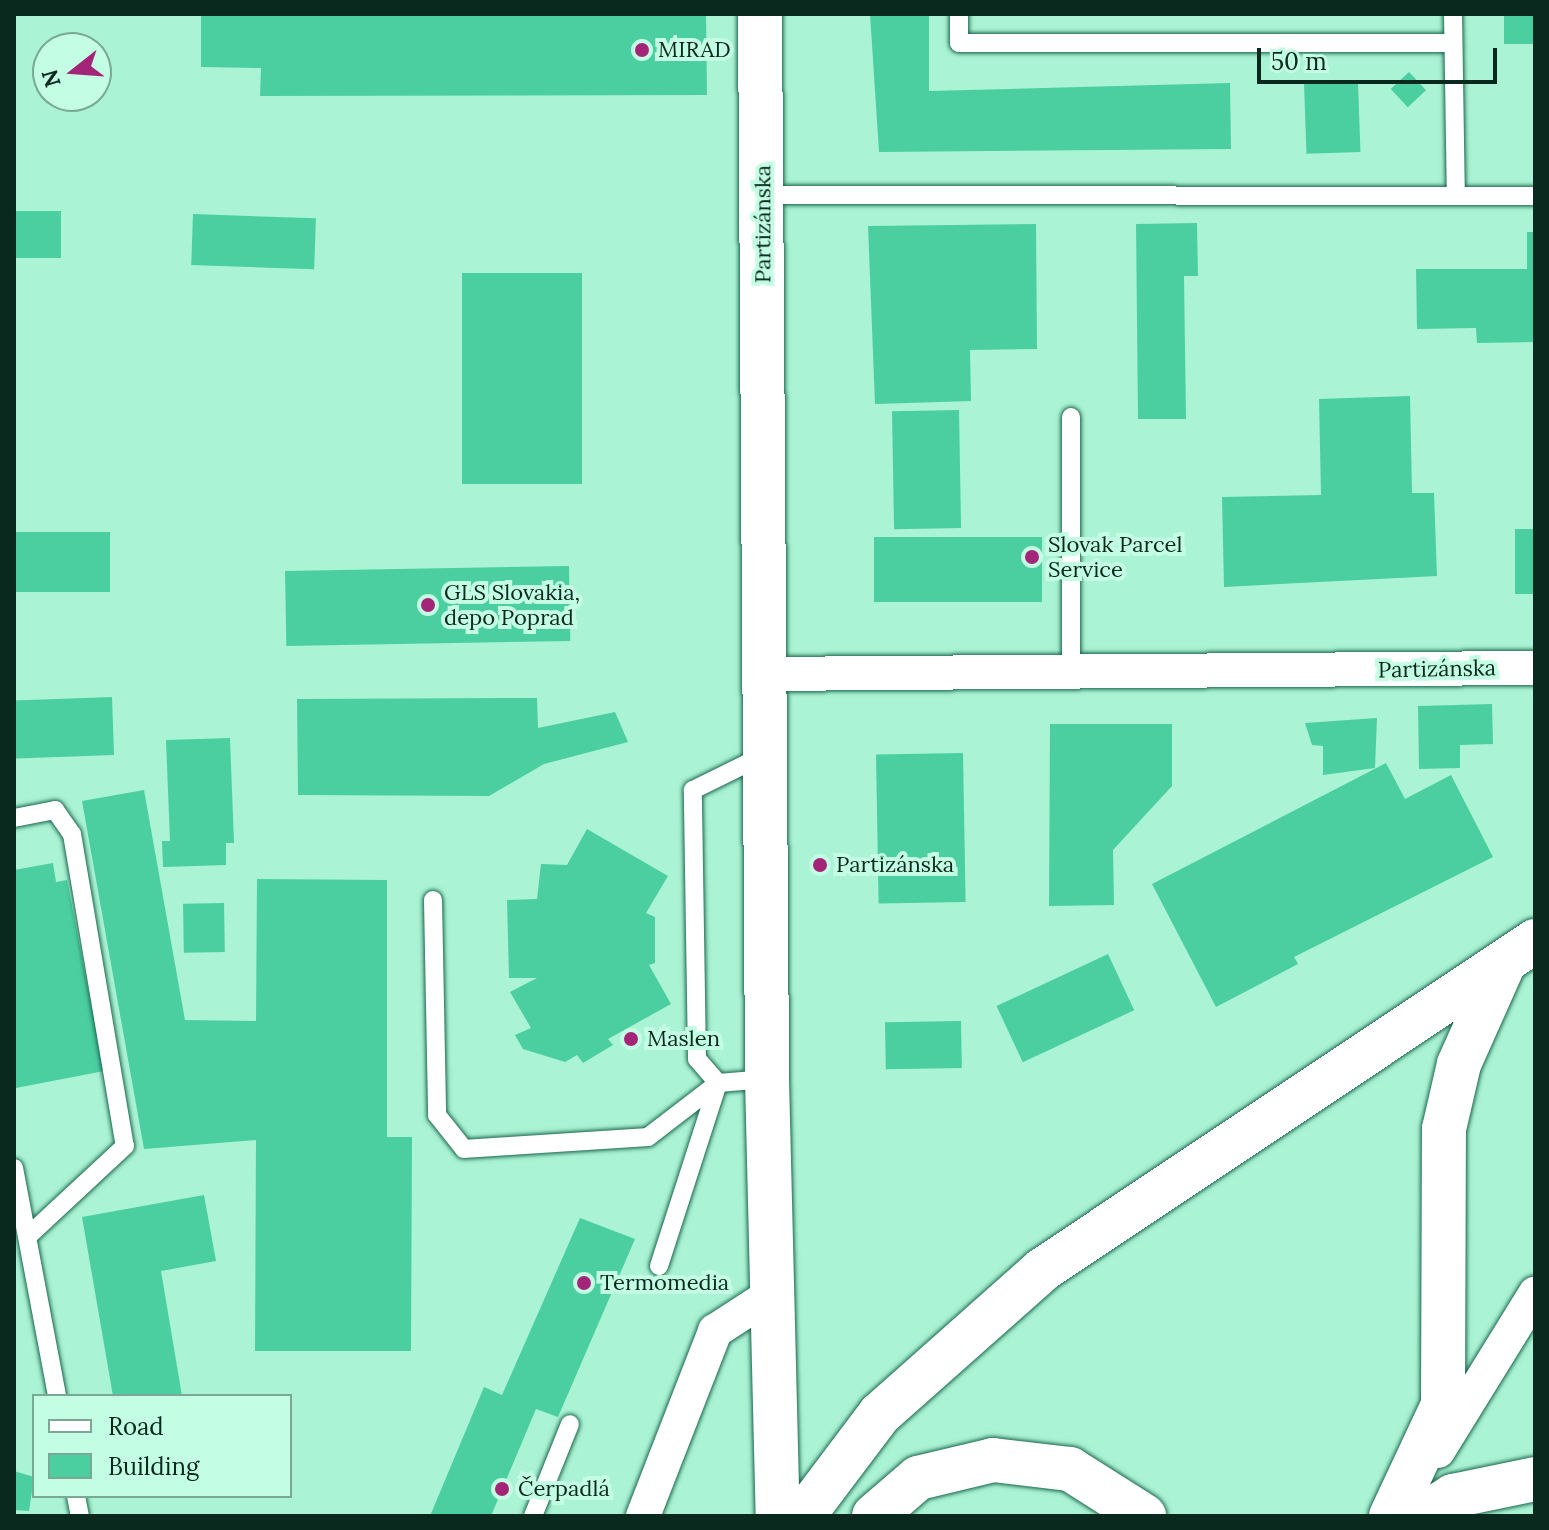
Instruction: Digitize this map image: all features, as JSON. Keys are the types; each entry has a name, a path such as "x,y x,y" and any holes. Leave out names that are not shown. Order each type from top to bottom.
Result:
{"main road":[{"name":"Partizánska","path":"760,14 767,1079 778,1516"},
{"path":"803,1516 880,1414 970,1327 1066,1253 1519,953"},
{"path":"1391,1516 1443,1405 1444,1129 1459,1064 1519,953"},
{"path":"874,1516 918,1478 993,1460 1070,1469 1144,1516"},
{"path":"1422,1516 1453,1496 1535,1479"}],"street":[{"name":"Partizánska","path":"763,674 1535,668"},
{"path":"643,1516 715,1331 772,1294"},
{"path":"1398,1516 1535,1294"}],"lane":[{"path":"959,14 959,43 1453,43"},
{"path":"1453,14 1456,196"},
{"path":"763,195 1535,196"},
{"path":"1071,417 1071,673"},
{"path":"718,1083 697,1059 693,790 765,754"},
{"path":"14,818 55,810 72,834 125,1146 28,1236"},
{"path":"433,900 437,1115 464,1149 648,1137 718,1083 767,1079"},
{"path":"659,1266 718,1083"},
{"path":"14,1168 57,1394"},
{"path":"533,1516 570,1424"}],"building":[{"path":"201,14 706,14 707,95 260,96 261,68 201,67"},
{"path":"870,14 929,14 929,91 1230,83 1231,149 879,152"},
{"path":"1504,14 1535,14 1535,44 1504,44"},
{"path":"1409,72 1426,90 1408,107 1391,89"},
{"path":"1358,82 1360,152 1306,154 1304,84"},
{"path":"14,211 61,211 61,258 14,258"},
{"path":"193,214 316,218 314,269 191,265"},
{"path":"1197,223 1198,276 1184,276 1186,419 1138,419 1136,224"},
{"path":"1036,224 1037,349 970,350 971,401 875,404 868,226"},
{"path":"1527,232 1535,232 1535,342 1477,343 1476,328 1417,329 1416,269 1527,269"},
{"path":"462,273 582,273 582,484 462,484"},
{"path":"1410,396 1412,493 1434,493 1437,576 1224,587 1222,497 1321,495 1319,399"},
{"path":"959,410 961,528 894,529 892,411"},
{"path":"1515,529 1535,529 1535,594 1515,594"},
{"path":"14,532 110,532 110,592 14,592"},
{"path":"874,537 1042,537 1042,602 874,602"},
{"name":"GLS Slovakia, depo Poprad","path":"569,566 570,641 286,646 285,571"},
{"path":"112,697 114,755 16,758 14,700"},
{"path":"537,698 538,728 615,712 628,742 544,764 489,796 298,795 297,699"},
{"path":"1492,704 1493,744 1460,745 1460,768 1419,769 1418,706"},
{"path":"1377,718 1375,768 1323,775 1323,746 1312,745 1305,723"},
{"path":"1050,724 1172,724 1172,786 1113,850 1114,905 1049,906"},
{"path":"230,738 234,843 226,843 226,865 163,867 162,841 170,841 166,740"},
{"path":"963,753 966,902 879,903 876,755"},
{"path":"1386,763 1405,799 1451,775 1493,857 1294,957 1298,964 1216,1007 1152,884"},
{"path":"144,790 185,1020 256,1021 257,879 387,880 387,1137 412,1137 411,1351 255,1351 256,1140 144,1149 82,801"},
{"path":"587,829 668,876 646,913 655,917 655,963 649,965 671,1004 608,1039 613,1045 583,1063 577,1055 565,1062 523,1049 515,1035 531,1028 510,992 537,978 509,978 507,900 537,899 541,864 567,865"},
{"path":"53,863 56,882 67,880 104,1071 16,1088 14,870"},
{"path":"224,903 225,952 184,953 183,904"},
{"path":"1108,954 1134,1010 1023,1062 997,1006"},
{"path":"961,1021 962,1068 886,1069 885,1022"},
{"path":"204,1195 216,1261 161,1271 182,1394 113,1394 82,1217"},
{"path":"580,1218 635,1239 558,1417 536,1409 491,1516 430,1516 484,1387 502,1395"},
{"path":"14,1471 32,1476 32,1491 29,1511 14,1510"}],"place":[{"name":"MIRAD","path":"642,50"},
{"name":"Slovak Parcel Service","path":"1032,557"},
{"name":"GLS Slovakia, depo Poprad","path":"428,605"},
{"name":"Partizánska","path":"820,865"},
{"name":"Maslen","path":"631,1039"},
{"name":"Termomedia","path":"584,1283"},
{"name":"Čerpadlá","path":"502,1489"}]}
